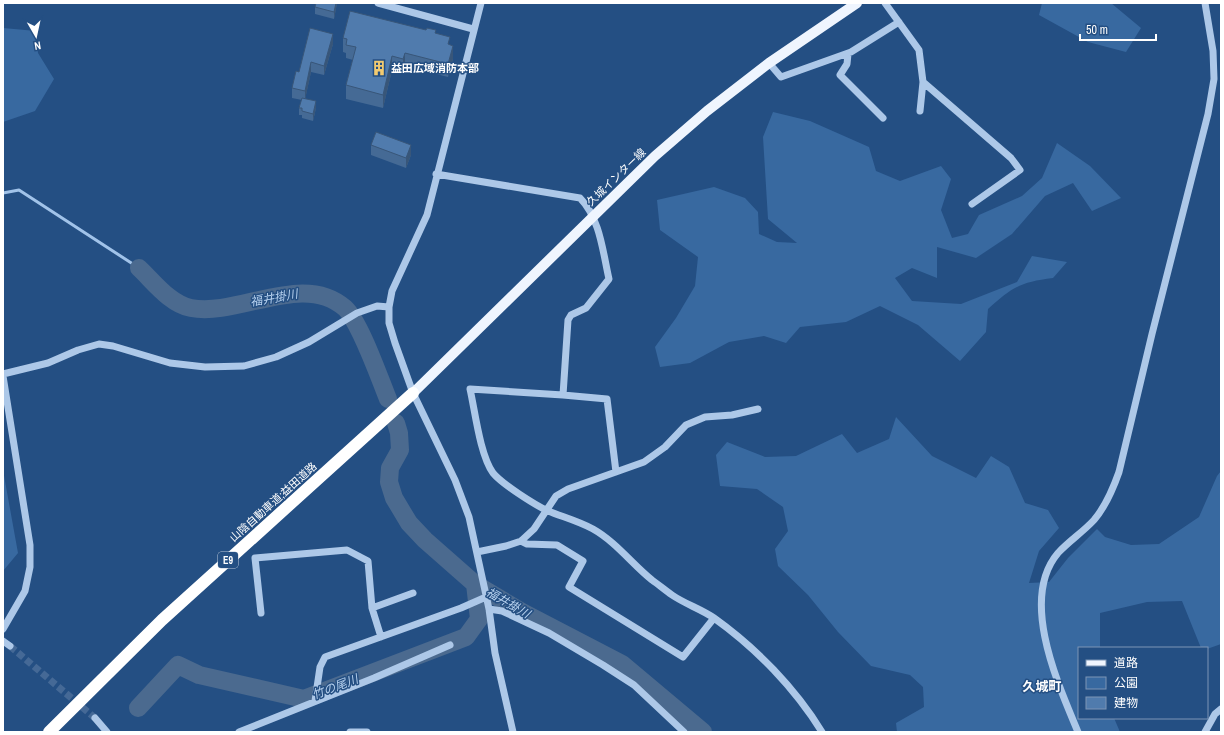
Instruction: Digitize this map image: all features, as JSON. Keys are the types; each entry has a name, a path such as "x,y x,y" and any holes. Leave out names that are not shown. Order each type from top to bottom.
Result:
{"highway":[{"name":"山陰自動車道;益田道路","path":"49,732 162,620 413,393"}],"main road":[{"name":"久城インター線","path":"413,393 655,156 707,111 769,63 857,3"}],"street":[{"path":"378,3 473,29"},
{"path":"481,3 473,29 426,215 392,291 389,307 389,323 413,393 455,480 469,517 489,609 495,653 513,732"},
{"path":"885,3 919,50 923,82 920,111"},
{"path":"1078,732 1050,659 1042,612 1042,587 1047,569 1059,553 1095,519 1112,494 1119,472 1152,334 1208,114 1214,79 1214,65 1205,3"},
{"path":"769,63 781,77 848,54 899,22"},
{"path":"848,54 847,64 840,75 884,118"},
{"path":"923,82 1005,153 1020,170 972,204"},
{"path":"436,174 580,198 588,206 598,233 609,279 586,308 571,315 568,320 563,395"},
{"path":"3,629 25,591 30,566 30,545 3,375 48,363 78,350 99,344 113,346 170,363 205,367 244,366 276,357 296,348 357,313 377,306 389,307"},
{"path":"616,472 607,400 563,395 470,389 485,457 494,473 509,487 547,511 566,517 594,530 612,543 642,572 672,595 714,618 782,679 805,705 822,732"},
{"path":"477,552 521,541 534,529 556,496 568,489 644,462 665,447 686,425 704,418 732,415 758,409"},
{"path":"521,541 527,544 558,545 583,561 569,587 683,657 714,618"},
{"path":"262,613 255,558 348,550 368,561 372,608 382,637"},
{"path":"372,608 413,592"},
{"path":"315,702 320,667 325,657 462,608 486,597"},
{"path":"489,609 502,611 549,633 603,665 634,685 684,732"},
{"path":"3,641 10,646"},
{"path":"239,732 315,702 450,645"},
{"path":"1204,732 1215,714 1221,709"},
{"path":"95,718 107,732"},
{"path":"350,732 367,732"}],"green space":[{"path":"1042,3 1111,3 1141,28 1126,52 1088,42 1039,15"},
{"path":"3,28 36,31 38,53 54,79 35,111 3,122"},
{"path":"773,112 810,121 869,147 876,171 900,181 941,166 951,179 941,210 952,238 968,234 979,215 1022,196 1042,178 1057,143 1090,166 1121,198 1092,211 1073,183 1045,196 1012,234 976,258 937,247 937,278 912,268 895,278 912,301 961,304 1017,282 1032,256 1067,262 1053,278 1033,281 1018,287 1004,295 988,309 986,332 960,361 918,325 880,306 846,322 800,327 786,343 764,336 729,342 690,363 660,367 655,347 676,318 695,286 698,257 660,230 657,200 714,187 745,198 758,212 759,234 777,242 797,243 768,219 763,137"},
{"path":"896,417 932,456 976,478 991,456 1009,467 1025,503 1048,510 1059,528 1039,551 1029,583 1049,582 1068,558 1097,529 1105,537 1131,545 1159,544 1199,517 1217,476 1221,471 1221,644 1208,649 1208,647 1201,647 1182,601 1147,602 1100,613 1100,647 1078,647 1078,719 1114,719 1120,732 897,732 896,723 924,707 923,687 910,675 871,666 838,632 808,595 778,566 775,549 788,531 783,507 757,489 720,486 716,455 727,442 765,457 796,456 842,434 857,453 889,439"},
{"path":"3,470 18,553 3,571"}],"building":[{"path":"316,3 336,3 334,12 315,7"},
{"name":"益田広域消防本部","path":"350,11 426,30 427,28 436,30 435,33 450,37 448,44 453,46 448,64 405,53 403,59 392,56 383,95 346,85 356,47 346,45 347,39 343,38"},
{"path":"310,28 333,34 324,66 311,62 305,91 292,88 296,71 299,72"},
{"path":"302,98 316,101 313,114 302,111 302,108 299,108"},
{"path":"376,132 411,145 406,158 371,145"}],"waterway":[{"path":"3,193 19,190 139,268"},
{"name":"福井掛川","path":"139,268 169,297 183,306 191,308 210,309 229,307 290,294 310,294 328,298 345,308 357,325 369,350 388,399"},
{"name":"福井掛川","path":"396,423 399,433 400,450 390,468 389,482 394,498 409,523 425,540 475,584 522,612 622,664 703,732"},
{"name":"竹の尾川","path":"138,708 178,665 199,675 304,699 466,637 479,619 475,584"}],"tunnel":[{"path":"10,646 95,718"}],"place":[{"name":"益田広域消防本部","path":"379,68"}],"district":[{"name":"久城町","path":"1042,686"}]}
